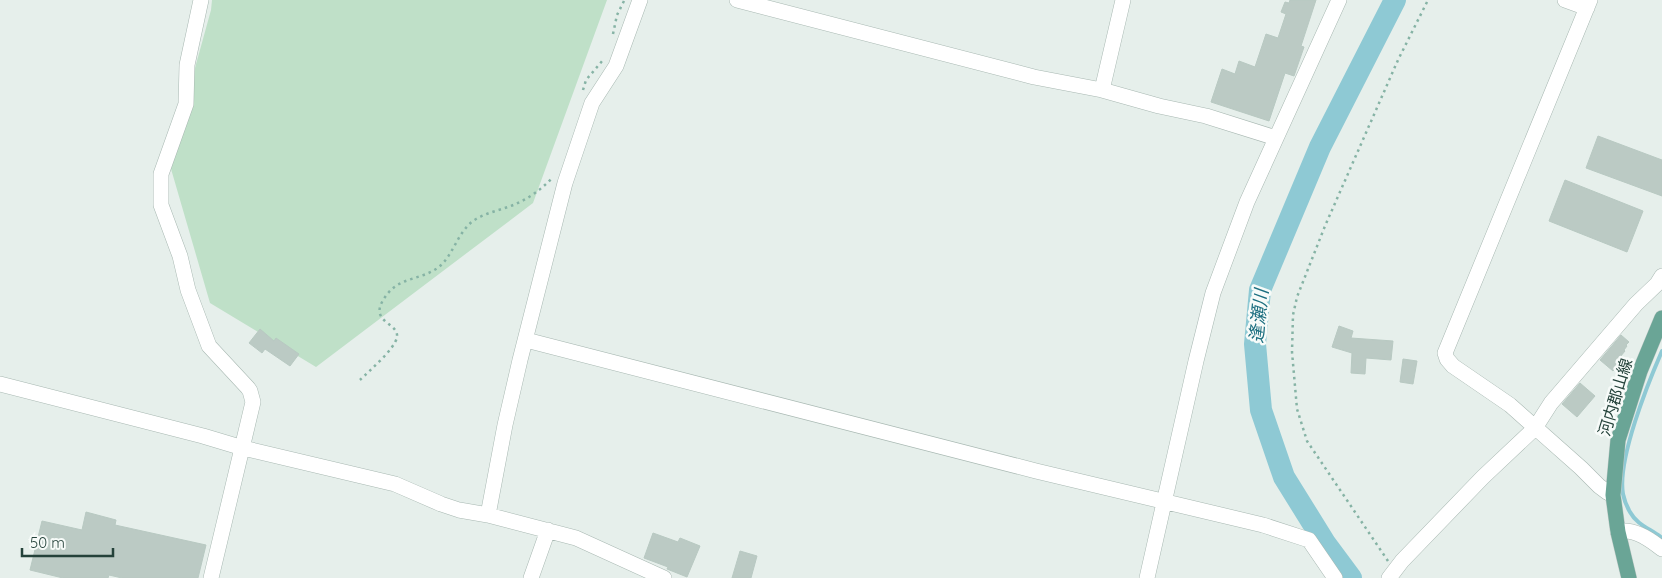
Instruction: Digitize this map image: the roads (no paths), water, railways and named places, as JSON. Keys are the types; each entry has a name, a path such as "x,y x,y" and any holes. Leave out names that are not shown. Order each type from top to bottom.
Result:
{"main road":[{"name":"河内郡山線","path":"1630,578 1618,532 1614,495 1618,440 1640,371 1662,318"}],"street":[{"path":"201,0 187,65 186,104 161,174 161,205 180,256 188,290 209,346 248,388 252,396 252,408 243,448 210,578"},
{"path":"488,515 505,425 565,183 592,103 616,66 640,0"},
{"path":"737,0 778,5 1034,77 1102,90 1159,106 1206,116 1276,138"},
{"path":"1102,90 1123,0"},
{"path":"1147,578 1213,293 1247,202 1339,0"},
{"path":"1565,0 1589,4 1445,353 1447,359 1454,366 1510,405 1582,468 1599,486 1614,495"},
{"path":"1392,575 1402,561 1483,477 1535,428 1551,403 1662,276"},
{"path":"526,340 1036,472 1263,525 1304,538 1313,545 1335,578"},
{"path":"0,384 243,448 395,484 450,507 576,538 664,578"},
{"path":"531,578 548,530"},
{"path":"1618,532 1630,532 1646,538 1662,549"}],"waterway":[{"name":"逢瀬川","path":"1351,578 1325,543 1284,477 1261,410 1255,344 1260,290 1320,147 1395,0"},
{"path":"1662,351 1635,422 1622,479 1624,498 1633,516 1640,524 1662,538"}]}
